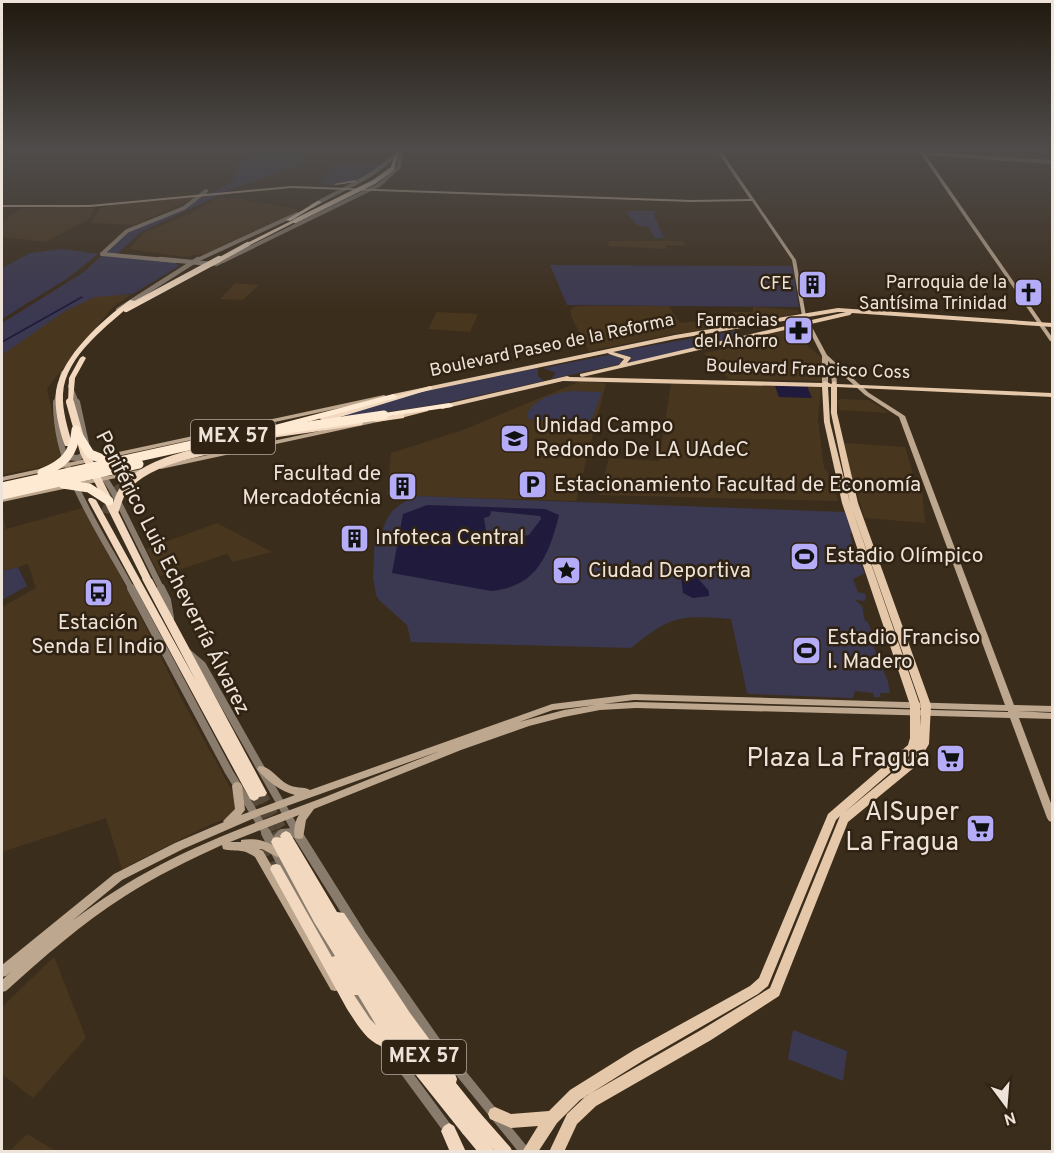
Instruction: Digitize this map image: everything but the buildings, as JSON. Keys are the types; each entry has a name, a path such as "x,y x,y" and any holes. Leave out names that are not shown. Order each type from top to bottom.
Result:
{"highway":[{"path":"289,223 316,205"},
{"name":"Periférico Luis Echeverría Álvarez","path":"256,795 188,653 147,579 115,510 84,452 69,401 70,386 83,358 132,301 327,205"},
{"path":"289,223 328,207"},
{"name":"Periférico Luis Echeverría Álvarez","path":"68,444 60,390 74,361 100,327 122,311 246,244"},
{"path":"327,417 430,388"},
{"name":"Boulevard Paseo de la Reforma","path":"84,472 224,444 308,419 327,417 393,396"},
{"name":"Boulevard Paseo de la Reforma","path":"84,472 231,437 449,405"},
{"path":"115,510 124,488 151,469 256,440 401,416"},
{"path":"77,432 93,456 122,464 203,447 308,419"},
{"path":"256,440 363,424"},
{"path":"2,485 39,475 65,461 74,451 77,432"},
{"name":"MEX 57","path":"2,485 84,472"},
{"name":"MEX 57","path":"2,494 84,472"},
{"path":"2,494 62,484 89,488 109,501"},
{"name":"Periférico Luis Echeverría Álvarez","path":"92,500 241,784 256,795"},
{"path":"105,513 116,534 117,546"},
{"name":"MEX 57","path":"285,840 328,908 377,993 472,1124 486,1152"},
{"name":"MEX 57","path":"285,840 314,910 383,1023 472,1124 505,1152"},
{"path":"276,869 363,1021 381,1039"},
{"path":"328,908 343,921 405,1018 496,1123"},
{"path":"337,961 366,1004 383,1023"},
{"path":"449,1131 458,1152"}],"main road":[{"path":"2,205 17,205"},
{"path":"2,205 73,207 95,205"},
{"path":"756,205 796,266 804,316 825,356 856,385 902,416 1053,818"},
{"path":"958,205 1053,340"},
{"name":"Boulevard Paseo de la Reforma","path":"393,396 675,337 734,330 838,310 862,310"},
{"path":"862,310 1053,325"},
{"name":"Boulevard Paseo de la Reforma","path":"401,416 862,310"},
{"path":"783,320 807,324"},
{"path":"749,327 753,331 763,332"},
{"path":"734,330 742,333 743,337"},
{"path":"597,353 626,356 628,360 621,367"},
{"path":"556,1152 572,1119 591,1101 706,1035 775,992 819,865 832,817 912,747 920,708 854,503 834,413 825,356"},
{"name":"Boulevard Francisco Coss","path":"648,361 624,371 627,375 640,378 1053,394"},
{"path":"829,384 832,364"},
{"name":"Boulevard Francisco Coss","path":"563,379 829,384"},
{"path":"2,479 66,461 91,459 393,396"},
{"path":"2,500 401,416"},
{"path":"131,450 116,458 111,466 124,471 146,470"},
{"path":"21,496 51,486 57,479 51,472 26,474"},
{"path":"2,972 118,877 220,827 524,716 573,702 634,697 1014,711 1053,709"},
{"path":"2,987 93,912 137,883 193,855 262,826 526,723 599,707 636,705 920,708"},
{"path":"1014,711 1053,716"},
{"path":"262,769 293,793 337,784"},
{"path":"220,827 240,810 241,784"},
{"path":"193,855 249,842 264,845 285,840 311,806"},
{"path":"227,846 247,846 259,854 343,1000 356,1018 363,1021"},
{"path":"527,1152 552,1118 584,1089 764,982 819,865"},
{"path":"496,1123 552,1118"},
{"path":"561,1152 564,1135"}],"street":[{"path":"103,252 130,229 184,205"},
{"name":"Periférico Luis Echeverría Álvarez","path":"122,311 180,269 314,205"},
{"path":"122,311 333,205"},
{"path":"103,252 123,252 132,256 193,262"},
{"path":"103,252 216,264"},
{"path":"123,252 132,256"},
{"path":"215,252 211,256 214,259 231,256"},
{"path":"177,260 208,255"},
{"path":"177,260 180,269 201,267 196,274"},
{"path":"74,361 68,364 62,374 55,394 66,461 82,497 241,784"},
{"path":"70,386 75,393 87,452 111,489 166,600 171,623"},
{"path":"66,461 78,458 87,452"},
{"path":"82,497 86,491 95,487 111,489"},
{"path":"188,653 197,658 262,769 256,795 256,813 262,826 285,840 361,935 496,1123 527,1152"},
{"path":"256,795 280,804 288,816 285,840 306,910 381,1039 466,1152"},
{"path":"486,1152 497,1141 496,1123"}],"shaded area":[{"path":"110,205 179,205 134,225 91,223 100,209"},
{"path":"199,205 141,232 116,255 176,263 179,266 133,294 95,297 65,311 2,355 2,323 84,272 126,233 187,206"},
{"path":"206,205 271,205 300,210 238,242 204,254 184,257 129,249 145,232 192,213"},
{"path":"22,208 94,209 89,219 46,242 2,237 2,222"},
{"path":"628,211 656,211 654,216 664,238 655,238 648,227 639,226 628,215"},
{"path":"609,241 684,241 685,246 666,245 666,249 608,246"},
{"path":"63,249 98,254 68,278 2,319 2,268 30,253"},
{"path":"550,265 792,266 799,307 567,305"},
{"path":"235,283 259,285 243,300 220,299"},
{"path":"131,295 113,307 47,388 62,463 2,475 2,352 62,312 94,296"},
{"path":"578,306 669,306 680,323 700,321 708,330 589,351 571,316 571,309"},
{"path":"753,307 798,310 799,313 720,329 716,316 730,316 733,321 737,319 732,312 753,312"},
{"path":"437,312 478,314 470,332 428,329"},
{"path":"787,329 822,358 822,381 729,379 704,353 771,339 766,334"},
{"path":"734,331 741,335 695,349 630,363 631,357 614,352"},
{"path":"608,355 618,356 623,361 621,364 551,379 556,373 543,368"},
{"path":"538,368 538,376 544,381 441,404 319,422 415,393"},
{"name":"Unidad Campo Redondo De LA UAdeC","path":"581,381 606,383 576,501 387,495 391,453 463,430"},
{"path":"671,383 821,387 818,420 824,468 832,478 838,501 599,495 609,458 659,461"},
{"path":"775,386 807,386 812,398 779,397"},
{"path":"573,391 602,392 590,424 528,419 527,413 536,403 553,395"},
{"path":"840,399 869,400 889,413 839,410 837,401"},
{"path":"844,443 905,447 916,483 852,479"},
{"path":"854,485 922,489 925,523 865,518"},
{"name":"Ciudad Deportiva","path":"417,496 845,512 853,533 850,533 854,552 865,573 853,579 858,592 866,594 865,601 855,600 862,606 865,621 868,622 874,639 871,640 888,682 890,693 880,693 881,697 874,697 873,693 855,691 853,698 747,693 731,619 700,617 677,620 656,629 631,648 411,642 407,625 376,595 373,577 375,533 383,530 388,517 395,508"},
{"path":"427,505 545,509 559,515 551,543 539,566 520,583 491,591 392,573 403,514","holes":["491,511 540,516 541,519 529,535 509,539 506,535 495,535 486,531 484,518 490,516"]},
{"path":"86,507 181,698 243,811 205,827 122,869 106,818 2,852 2,607 36,588 28,564 2,571 2,513 6,529"},
{"path":"217,523 272,552 233,562 227,554 160,576 146,549"},
{"path":"18,567 27,586 2,600 2,571"},
{"path":"684,573 695,575 709,591 709,596 693,598 683,593 681,576"},
{"path":"54,957 86,1038 33,1098 2,1074 2,1007"},
{"path":"793,1030 847,1051 843,1081 788,1059"},
{"path":"27,1134 56,1151 10,1151"}],"waterway":[{"path":"2,342 82,297"}],"tunnel":[{"path":"210,445 250,439"},
{"path":"105,513 111,494 138,474"},
{"path":"261,793 285,834"},
{"path":"254,796 273,834"},
{"path":"272,833 277,842"},
{"path":"265,842 276,869"}],"place":[{"name":"CFE","path":"813,284"},
{"name":"Parroquia de la Santísima Trinidad","path":"1028,293"},
{"name":"Farmacias del Ahorro","path":"799,331"},
{"name":"Unidad Campo Redondo De LA UAdeC","path":"514,438"},
{"name":"Estacionamiento Facultad de Economía","path":"533,485"},
{"name":"Facultad de Mercadotécnia","path":"402,486"},
{"name":"Infoteca Central","path":"354,538"},
{"name":"Estadio Olímpico","path":"804,556"},
{"name":"Ciudad Deportiva","path":"567,571"},
{"name":"Estación Senda El Indio","path":"98,592"},
{"name":"Estadio Franciso I. Madero","path":"806,650"},
{"name":"Plaza La Fragua","path":"951,759"},
{"name":"AlSuper La Fragua","path":"980,828"}]}
